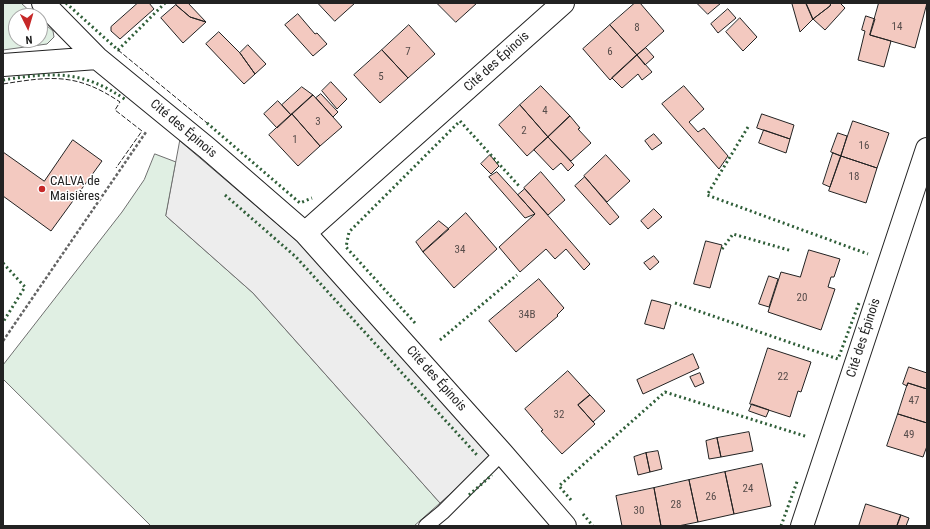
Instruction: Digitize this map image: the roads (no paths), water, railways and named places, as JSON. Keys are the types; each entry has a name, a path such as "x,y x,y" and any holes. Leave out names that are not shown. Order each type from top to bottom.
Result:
{"street":[{"name":"Cité des Épinois","path":"43,3 97,58 161,110 305,233 566,526"},
{"name":"Cité des Épinois","path":"305,233 563,3"},
{"path":"3,65 97,58"},
{"name":"Cité des Épinois","path":"802,526 927,149"}],"lane":[{"path":"426,526 443,512 502,453"}],"place":[{"name":"CALVA de Maisières","path":"42,189"}]}
